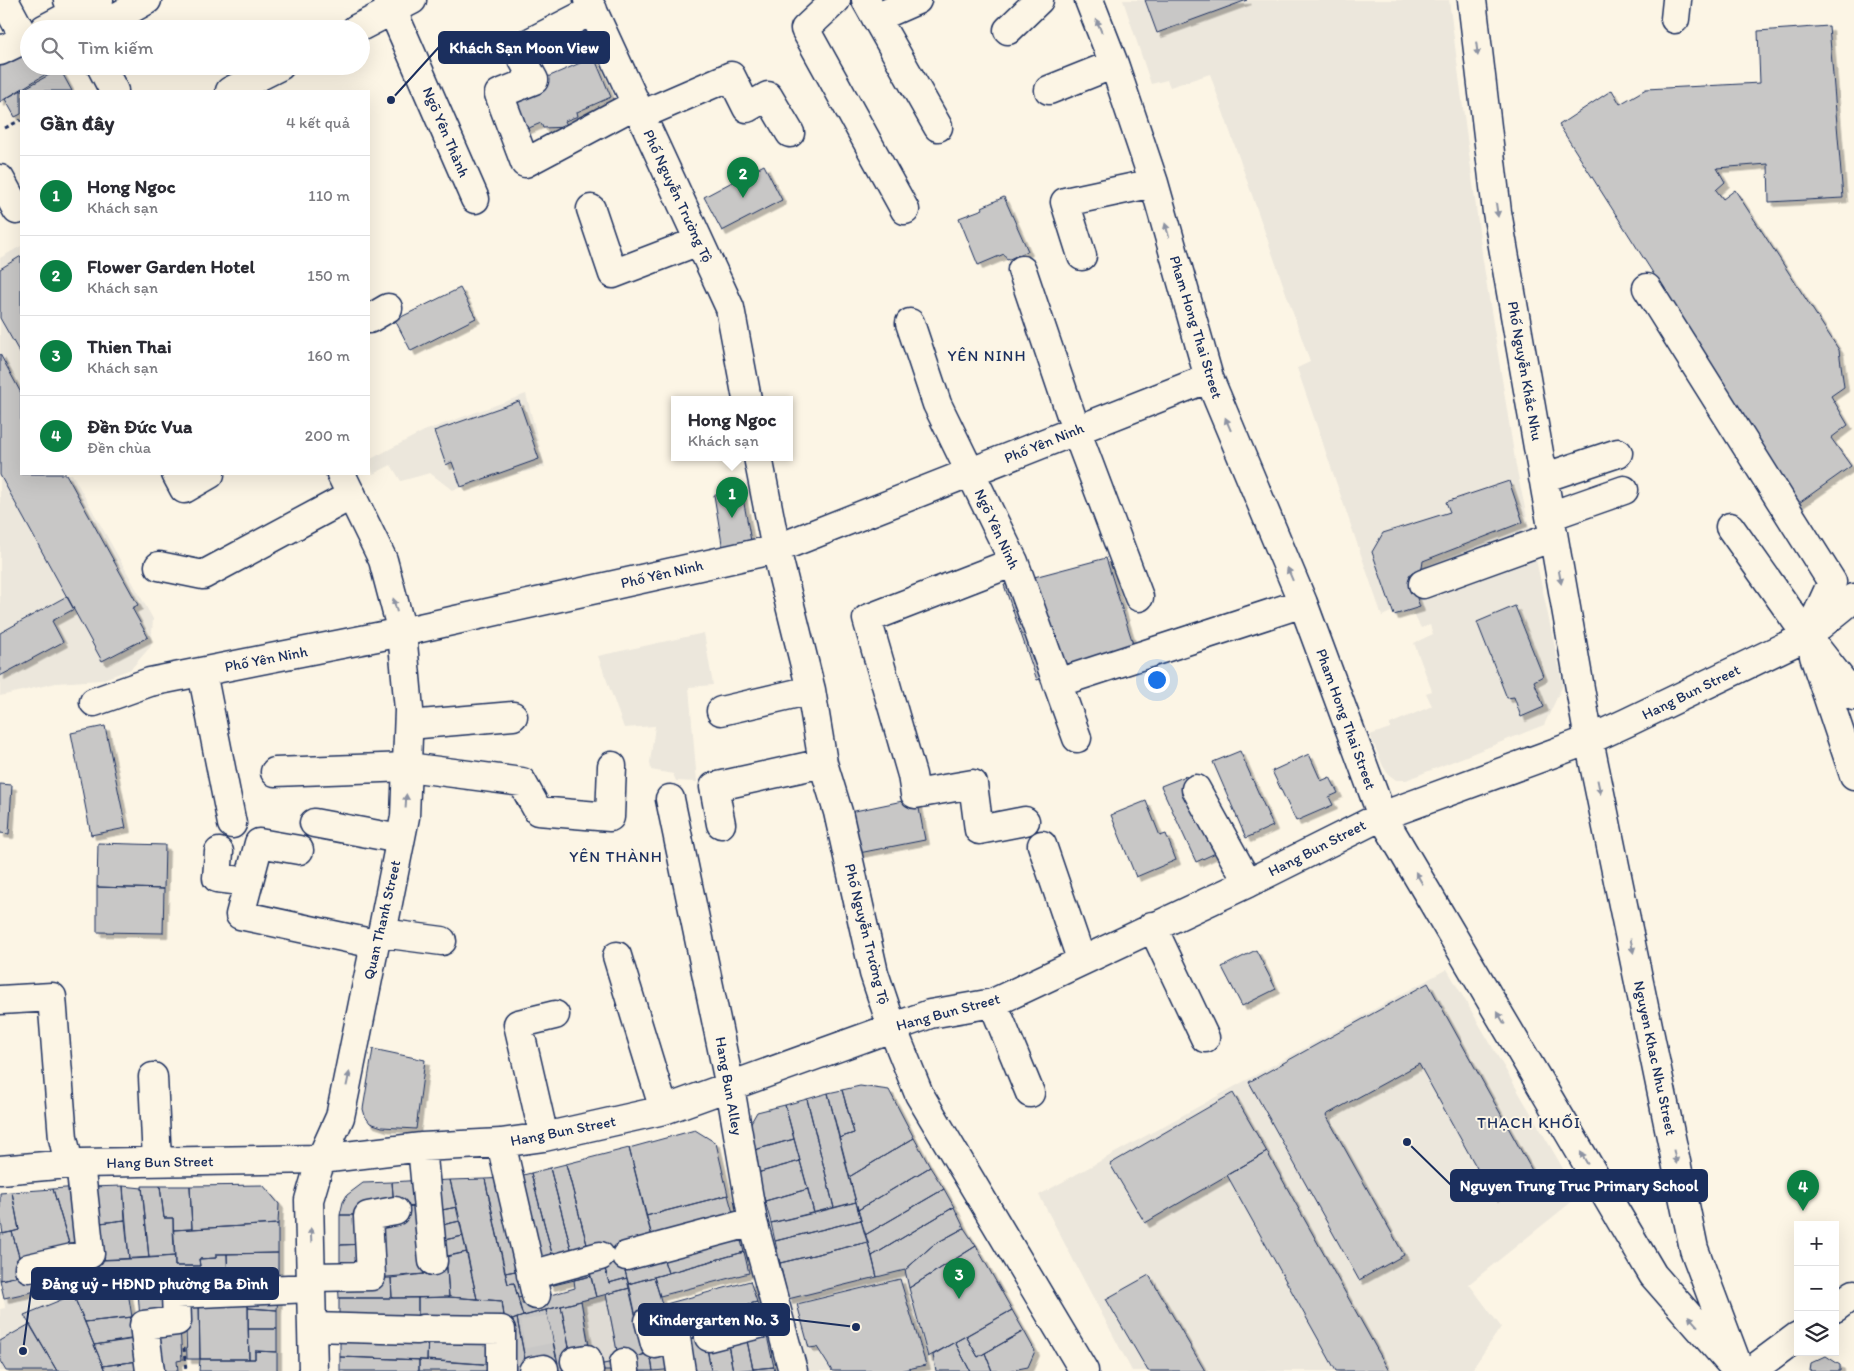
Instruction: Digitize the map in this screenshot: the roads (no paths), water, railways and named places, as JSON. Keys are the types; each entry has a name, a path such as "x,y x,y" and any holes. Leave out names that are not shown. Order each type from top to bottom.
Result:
{"street":[{"path":"4,0 21,20"},
{"path":"80,18 99,0"},
{"path":"80,18 147,0"},
{"path":"917,0 871,9 938,127"},
{"path":"1008,30 1039,0"},
{"name":"Pham Hong Thai Street","path":"1089,0 1114,64 1154,183 1209,378 1303,603 1382,816 1653,1276 1739,1371"},
{"name":"Phố Nguyễn Khắc Nhu","path":"1472,0 1497,212 1589,740"},
{"path":"370,20 398,3"},
{"name":"Ngõ Yên Thành","path":"398,3 474,199"},
{"path":"828,3 805,29 905,210"},
{"path":"590,5 517,49 534,80 499,94 525,163 638,110 731,76 747,108 768,96 790,133"},
{"name":"Phố Nguyễn Trường Tộ","path":"590,5 730,308 746,396"},
{"path":"0,51 20,41"},
{"path":"1049,90 1114,64"},
{"path":"106,75 113,90"},
{"path":"232,90 262,75"},
{"path":"0,179 13,213"},
{"path":"1082,256 1065,202 1154,183"},
{"path":"591,209 613,274 699,241"},
{"path":"1022,270 1076,430 1139,597"},
{"path":"1647,288 1832,582 1807,636 1854,775"},
{"name":"Ngõ Yên Ninh","path":"910,323 938,404 1014,562 1077,738"},
{"name":"Phố Yên Ninh","path":"94,702 150,682 402,632 776,549 1209,378"},
{"path":"1544,478 1618,453"},
{"name":"Phố Nguyễn Trường Tộ","path":"759,461 776,549 811,690 823,763 838,812 874,973 892,1027 919,1094 1078,1369"},
{"path":"177,475 184,488 208,475"},
{"path":"159,566 203,575 346,484"},
{"name":"Quan Thanh Street","path":"314,1371 309,1200 322,1159 340,1117 405,817 408,767 409,725 402,632 383,560 346,484"},
{"path":"1423,584 1551,526 1624,490"},
{"path":"1730,527 1807,636 1854,696"},
{"path":"1014,562 867,619 912,775 915,794 973,784 979,830 1024,820"},
{"name":"Hang Bun Street","path":"0,1170 74,1163 322,1159 422,1147 501,1142 544,1136 664,1110 930,1014 993,1003 1152,926 1248,883 1382,816 1589,740 1807,636 1854,598"},
{"path":"1057,683 1303,603"},
{"path":"202,672 232,824"},
{"path":"721,710 811,690"},
{"path":"409,725 514,716"},
{"name":"Nguyen Khac Nhu Street","path":"1589,740 1694,1249 1739,1371"},
{"path":"721,824 714,787 823,763"},
{"path":"275,772 408,767 522,782 538,811 610,817 612,766"},
{"path":"1196,789 1248,883"},
{"name":"Hang Bun Alley","path":"670,799 730,1087 753,1222 793,1371"},
{"path":"314,822 400,839"},
{"path":"299,850 259,843 240,915 378,938 442,941"},
{"path":"1042,845 1082,960"},
{"path":"219,852 217,878 249,882"},
{"path":"1152,926 1205,1038"},
{"path":"617,956 664,1110"},
{"path":"0,1000 52,997 62,1138 74,1163 90,1254 29,1268"},
{"path":"993,1003 1030,1093"},
{"path":"544,1136 518,1024 555,1015"},
{"path":"153,1077 157,1161"},
{"path":"501,1142 533,1285 613,1256 753,1222"},
{"path":"422,1147 433,1262"},
{"path":"150,1371 144,1325 177,1322 176,1294 371,1276 368,1216 395,1210"},
{"path":"1653,1276 1672,1278 1688,1262 1694,1249"},
{"path":"1839,1305 1854,1294"},
{"path":"709,1337 779,1319"},
{"path":"649,1321 655,1344 676,1338 682,1371"},
{"path":"313,1327 501,1330 501,1371"},
{"path":"1751,1371 1794,1339"}],"tunnel":[{"path":"534,1318 544,1369"}],"place":[{"name":"Khách Sạn Moon View","path":"391,100"},
{"name":"Flower Garden Hotel","path":"743,198"},
{"name":"Hong Ngoc","path":"732,518"},
{"name":"Nguyen Trung Truc Primary School","path":"1407,1142"},
{"name":"Đền Đức Vua","path":"1803,1211"},
{"name":"Thien Thai","path":"959,1299"},
{"name":"Kindergarten No. 3","path":"856,1327"},
{"name":"Đảng uỷ - HĐND phường Ba Đình","path":"23,1351"}],"district":[{"name":"YÊN NINH","path":"987,355"},
{"name":"YÊN THÀNH","path":"616,856"},
{"name":"THẠCH KHỐI","path":"1529,1122"}]}
